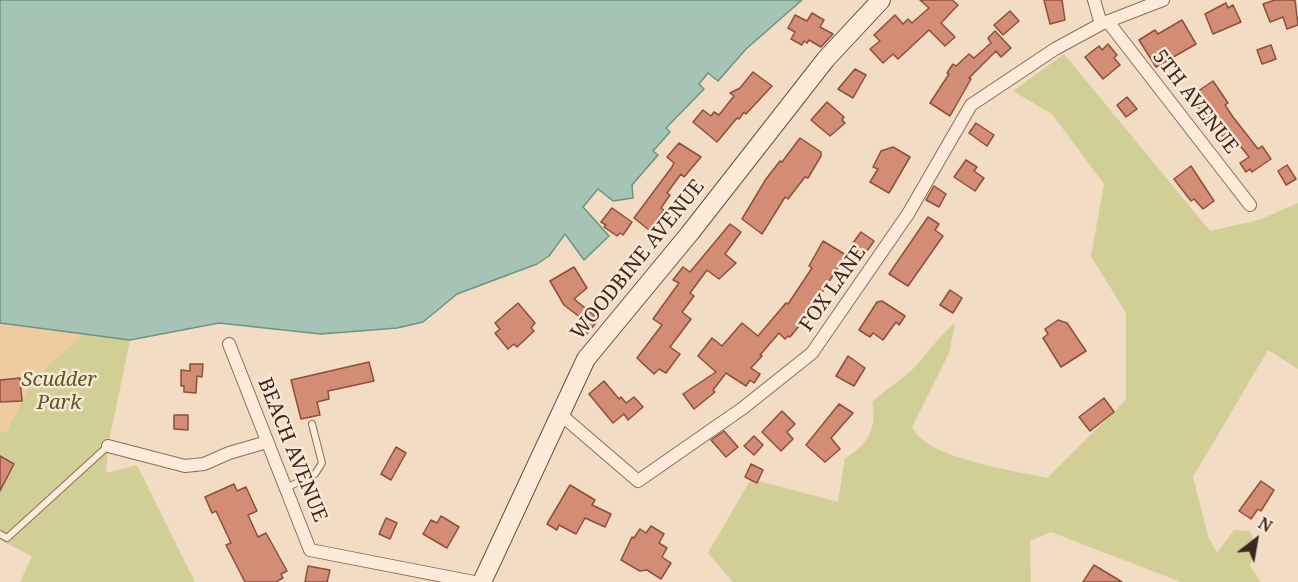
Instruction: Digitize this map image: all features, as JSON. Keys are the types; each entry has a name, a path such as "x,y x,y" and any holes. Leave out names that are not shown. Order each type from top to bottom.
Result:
{"main road":[{"name":"WOODBINE AVENUE","path":"482,582 586,359 690,233 826,59 881,0"}],"street":[{"name":"5TH AVENUE","path":"1094,0 1105,23 1250,206"},
{"path":"1105,23 1163,0"},
{"name":"FOX LANE","path":"560,414 638,481 743,408 812,353 908,214 971,105 1055,49 1105,23"},
{"name":"BEACH AVENUE","path":"229,344 310,550 474,582"},
{"path":"108,446 185,466 204,464 230,453 267,442"}],"lane":[{"path":"286,488 315,474 322,463 312,424"},
{"path":"0,534 7,538 108,446"}],"green space":[{"path":"1064,54 1210,231 1259,220 1298,203 1298,369 1268,350 1193,477 1208,536 1217,553 1234,530 1250,531 1255,545 1250,566 1261,582 1181,582 1051,532 1030,541 1031,582 733,582 708,553 751,479 838,502 845,458 865,442 872,428 872,402 913,369 955,323 949,353 912,427 920,438 934,447 972,462 1047,478 1126,400 1126,313 1091,256 1104,184 1052,114 1013,91"},
{"name":"Scudder Park","path":"0,326 86,332 130,340 108,446 106,473 137,465 195,582 20,582 32,556 0,540"}],"sand":[{"path":"0,323 86,332 32,381 6,433 0,431"}],"shaded area":[{"path":"0,0 802,0 746,49 718,81 708,73 699,84 704,89 666,128 670,132 653,151 658,155 632,185 633,198 613,201 598,189 583,207 609,236 584,260 565,234 549,256 537,264 457,294 423,322 397,328 321,334 219,323 130,340 0,323"}],"building":[{"path":"920,0 952,0 958,5 941,23 955,37 945,46 929,30 898,59 893,54 883,63 870,49 880,41 874,35 895,15 903,24 908,19 912,23 929,8"},
{"path":"1044,0 1062,0 1065,20 1050,24"},
{"path":"1275,0 1295,0 1298,25 1287,29 1283,17 1270,22 1263,4"},
{"path":"1226,3 1228,8 1233,5 1241,22 1213,34 1205,14"},
{"path":"1010,11 1019,21 1003,35 994,25"},
{"path":"812,13 824,20 820,27 833,34 821,47 809,40 807,43 804,41 802,45 791,39 795,32 788,28 795,15 807,21"},
{"path":"1182,20 1196,44 1156,67 1139,40 1155,30 1158,34"},
{"path":"995,31 1011,48 1001,57 996,51 969,78 971,79 950,116 930,103 953,64 956,66 969,54 974,58 991,43 988,38"},
{"path":"1108,44 1117,55 1114,58 1120,65 1103,79 1085,57 1099,46 1102,50"},
{"path":"1271,45 1276,59 1262,64 1257,50"},
{"path":"855,69 866,75 853,98 838,89"},
{"path":"753,72 772,86 746,114 744,112 739,119 737,118 717,142 693,122 703,110 711,116 714,112 719,115 734,96 730,93 740,88"},
{"path":"1213,81 1228,103 1225,105 1233,117 1258,149 1262,146 1271,159 1252,172 1250,169 1246,172 1240,163 1249,157 1234,138 1226,141 1208,117 1205,118 1191,96"},
{"path":"1127,97 1137,109 1126,117 1117,105"},
{"path":"827,102 844,117 842,120 845,123 830,136 811,120"},
{"path":"976,123 994,135 987,146 969,133"},
{"path":"800,138 821,152 821,156 808,178 805,177 788,199 785,197 762,234 742,219 766,179"},
{"path":"679,143 701,157 684,177 681,174 667,193 670,195 661,208 664,210 649,230 634,218 672,167 674,163 667,157"},
{"path":"893,147 910,157 889,193 870,182 878,169 873,167 881,151"},
{"path":"966,160 977,167 974,171 984,178 975,191 954,177"},
{"path":"1287,165 1296,179 1286,185 1278,171"},
{"path":"1191,166 1214,201 1203,209 1194,199 1191,201 1174,179"},
{"path":"934,186 946,194 939,207 926,200"},
{"path":"612,208 632,222 623,235 620,233 617,236 601,222"},
{"path":"928,217 939,224 935,230 943,236 908,286 889,274"},
{"path":"730,224 741,232 725,254 736,263 719,279 707,270 690,293 694,296 682,312 691,319 670,347 680,354 666,373 659,369 654,374 637,358 662,325 653,319 679,283 673,280 683,267 690,272"},
{"path":"861,232 874,241 865,254 862,252 860,254 850,247"},
{"path":"823,241 846,255 805,319 790,337 785,339 779,333 760,355 762,356 751,368 760,374 754,383 750,380 746,386 726,373 713,390 715,392 694,409 683,394 716,372 698,356 712,338 722,346 742,323 758,336 786,303 788,304 812,268 809,266"},
{"path":"574,267 587,288 574,299 599,319 586,335 574,326 581,318 564,305 550,281"},
{"path":"950,290 962,298 953,313 940,305"},
{"path":"882,301 905,316 899,325 896,322 883,340 873,333 870,337 859,330 877,302"},
{"path":"518,303 535,323 531,328 534,331 517,347 514,344 508,349 495,333 500,329 495,323"},
{"path":"1058,320 1067,323 1086,351 1061,367 1043,338 1048,334 1045,329"},
{"path":"848,356 865,368 854,386 836,376"},
{"path":"369,362 374,381 328,391 329,399 317,402 320,415 301,419 291,380"},
{"path":"190,364 203,364 202,377 197,376 196,393 184,392 184,386 181,386 181,370 190,371"},
{"path":"20,378 22,401 0,402 0,380"},
{"path":"604,381 619,399 621,397 626,403 634,397 643,407 628,420 624,414 613,423 589,394"},
{"path":"1104,398 1114,412 1090,431 1079,417"},
{"path":"839,404 853,413 831,438 840,449 825,462 806,445"},
{"path":"782,411 795,424 787,432 793,439 781,451 762,432"},
{"path":"174,415 188,415 188,430 174,429"},
{"path":"724,431 738,447 726,457 711,440"},
{"path":"754,436 763,445 754,455 744,446"},
{"path":"396,447 406,453 391,480 381,474"},
{"path":"0,456 14,464 0,491"},
{"path":"751,464 763,470 757,483 745,477"},
{"path":"1261,481 1274,490 1261,511 1258,509 1251,519 1239,511"},
{"path":"234,484 237,491 246,487 257,511 248,515 258,537 266,533 287,571 281,574 283,578 276,582 245,582 226,545 231,543 216,511 212,513 205,497"},
{"path":"570,485 595,500 592,505 611,514 605,527 585,518 576,534 559,525 557,530 547,524"},
{"path":"441,516 459,527 447,548 423,534 431,520 437,523"},
{"path":"386,518 397,523 390,539 379,534"},
{"path":"651,526 664,534 659,543 667,548 662,557 671,563 661,579 647,570 640,571 621,560 632,537 634,538 640,529 646,533"},
{"path":"1094,565 1122,582 1083,582"},
{"path":"308,566 330,570 327,582 305,582"}]}
